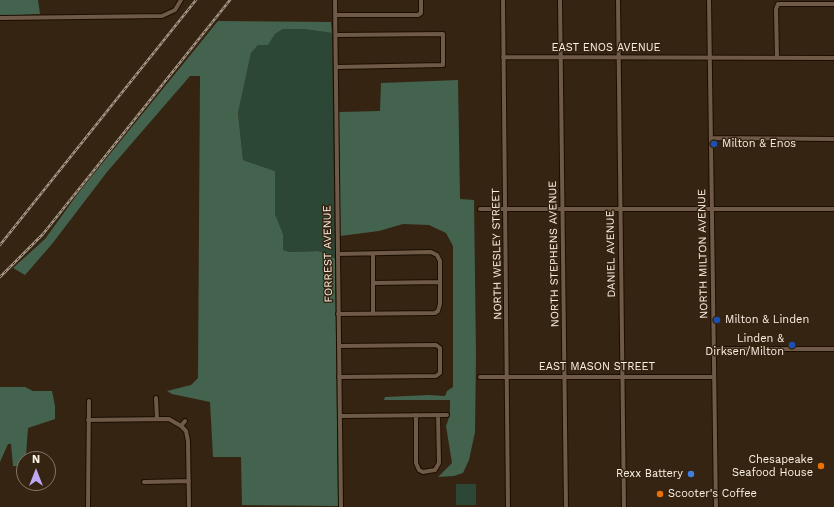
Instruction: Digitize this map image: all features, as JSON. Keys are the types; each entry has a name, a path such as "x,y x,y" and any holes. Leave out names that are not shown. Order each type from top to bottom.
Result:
{"street":[{"path":"0,18 154,17 171,13 181,0"},
{"name":"FORREST AVENUE","path":"335,0 341,507"},
{"path":"335,16 418,15 421,13 421,0"},
{"name":"NORTH WESLEY STREET","path":"503,0 508,507"},
{"name":"NORTH STEPHENS AVENUE","path":"560,0 566,507"},
{"name":"DANIEL AVENUE","path":"618,0 624,507"},
{"name":"NORTH MILTON AVENUE","path":"709,0 716,507"},
{"path":"776,58 776,9 778,4 834,4"},
{"path":"336,35 443,34 443,66 336,67"},
{"name":"EAST ENOS AVENUE","path":"503,57 834,58"},
{"path":"711,138 834,138"},
{"path":"480,209 834,209"},
{"path":"338,254 435,253 439,258 440,282 439,308 435,313 338,314"},
{"path":"373,254 373,314"},
{"path":"373,283 440,282"},
{"path":"339,346 436,345 440,348 440,372 436,376 339,377"},
{"path":"714,349 834,349"},
{"name":"EAST MASON STREET","path":"480,377 714,377"},
{"path":"156,398 157,419"},
{"path":"88,401 88,507"},
{"path":"416,415 416,463 419,470 423,472 435,470 439,463 438,415"},
{"path":"341,416 447,415"},
{"path":"88,420 169,419 181,426 187,436 189,507"},
{"path":"181,426 186,421"},
{"path":"144,482 189,481"}],"green space":[{"path":"0,0 38,0 40,14 0,16"},
{"path":"218,21 331,22 332,33 304,29 283,29 275,34 268,45 258,45 251,53 238,113 243,160 275,171 275,214 283,234 283,250 290,252 318,251 329,254 335,259 338,506 242,505 241,457 213,457 210,402 172,394 167,391 191,385 198,378 200,76 190,76 107,172 52,244 25,275 13,268 45,239 79,192"},
{"path":"283,29 304,29 332,33 335,259 329,254 318,251 290,252 283,250 283,234 275,214 275,171 243,160 238,113 251,53 258,45 271,40 275,34"},
{"path":"458,80 460,199 474,200 476,355 475,432 469,460 463,473 454,476 438,477 452,463 446,426 450,415 450,400 384,400 385,397 429,395 445,396 447,391 453,387 453,246 446,233 429,225 403,224 379,231 340,236 339,112 380,111 381,83"},
{"path":"0,387 25,387 33,391 52,391 55,406 55,419 28,428 26,451 16,451 16,466 13,466 11,444 8,444 0,462"},
{"path":"456,484 476,484 476,505 456,505"}],"railway":[{"path":"0,245 196,0"},
{"path":"0,277 43,234 230,0"}],"place":[{"name":"Milton & Enos","path":"714,144"},
{"name":"Milton & Linden","path":"717,320"},
{"name":"Linden & Dirksen/Milton","path":"792,345"},
{"name":"Chesapeake Seafood House","path":"821,466"},
{"name":"Rexx Battery","path":"691,474"},
{"name":"Scooter's Coffee","path":"660,494"}]}
